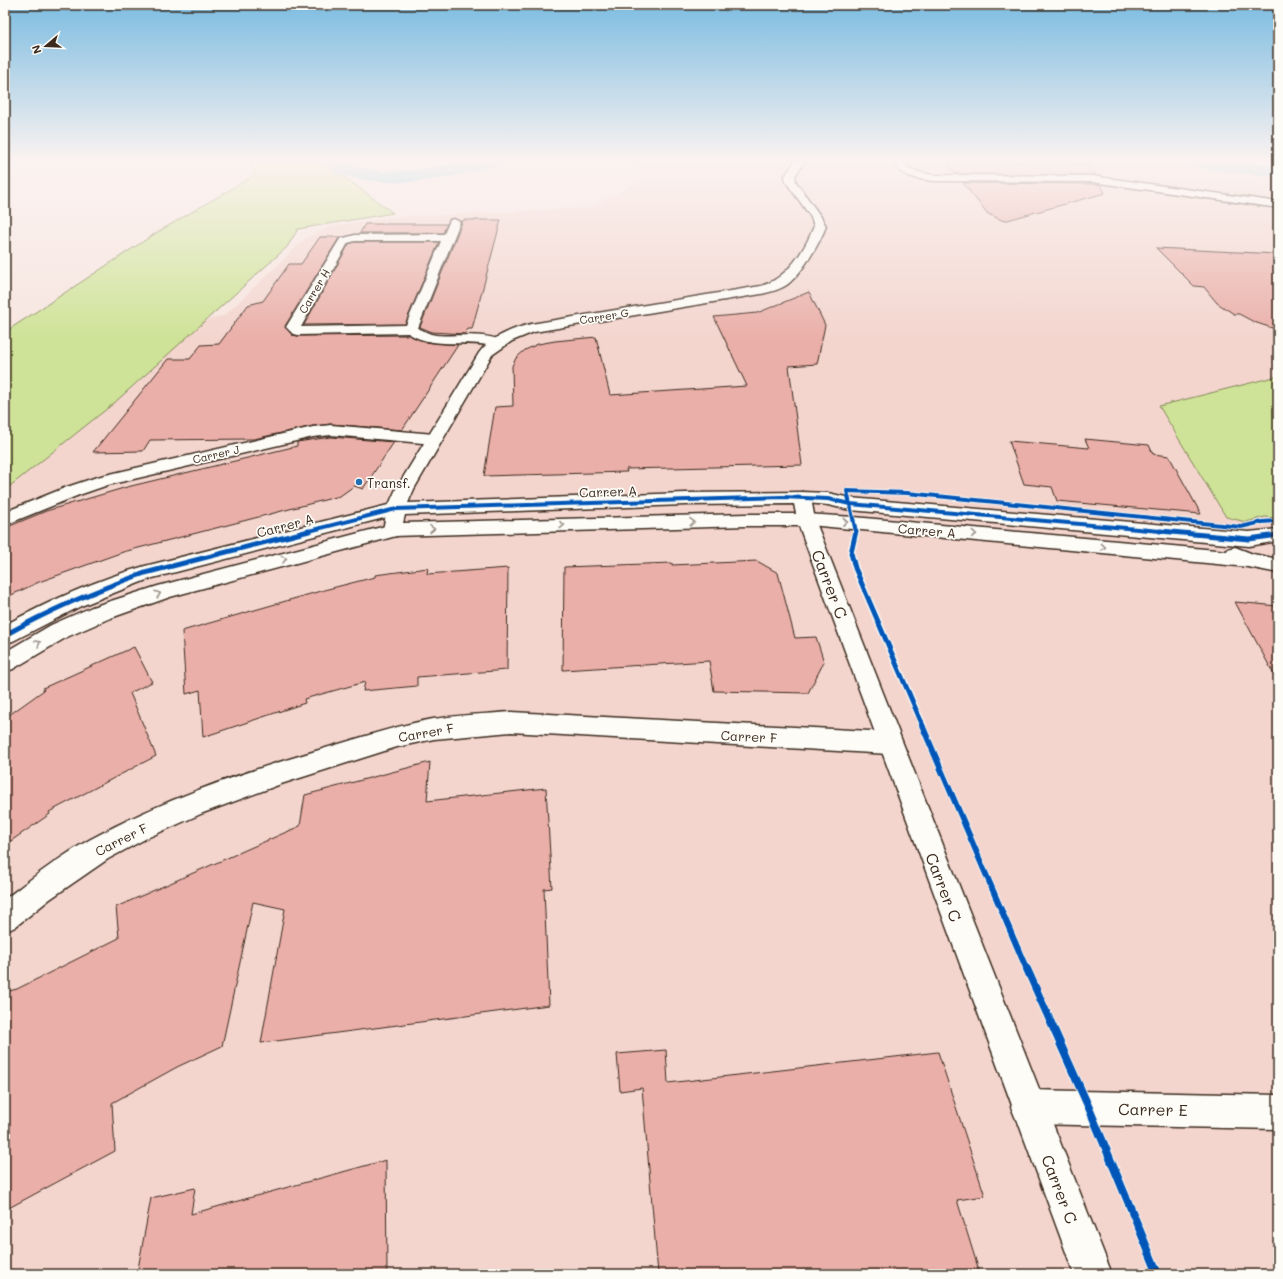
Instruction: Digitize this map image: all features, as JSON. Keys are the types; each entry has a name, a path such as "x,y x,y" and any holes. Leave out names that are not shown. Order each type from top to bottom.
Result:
{"street":[{"name":"Carrer G","path":"393,530 396,508 404,489 486,353 497,344 519,332 542,326 768,288 781,282 790,275 813,241 820,226 818,221"},
{"path":"412,329 454,222"},
{"name":"Carrer H","path":"448,237 355,238 344,241 293,327 298,330 412,329 426,338 489,341 497,344"},
{"name":"Carrer J","path":"5,519 73,490 103,481 313,432 331,430 434,439"},
{"name":"Carrer A","path":"5,635 49,611 115,583 145,573 396,508 685,499 804,509 854,523 1248,560"},
{"name":"Carrer A","path":"5,663 59,631 100,613 165,591 393,530 746,520 804,509 828,499 850,504 1231,537 1256,539 1278,535"},
{"name":"Carrer C","path":"804,509 889,743 1093,1274"},
{"path":"1231,537 1224,542 1226,547 1237,556 1248,560 1278,566"},
{"name":"Carrer F","path":"5,917 40,889 98,850 137,829 195,804 280,773 397,737 434,729 511,722 889,743"},
{"name":"Carrer E","path":"1028,1107 1278,1112"}],"path":[{"path":"854,523 856,533 851,553 855,568 1038,998 1089,1108 1158,1274"}],"shaded area":[{"path":"368,221 1278,221 1278,1274 5,1274 5,476 182,327 225,315 307,237 332,226"}],"green space":[{"path":"177,221 347,221 298,229 287,247 113,404 5,490 5,332"},
{"path":"1278,376 1278,518 1265,517 1246,522 1226,517 1159,406"}],"building":[{"path":"463,221 501,221 472,329 468,329 465,334 432,332 420,327"},
{"path":"365,224 447,224 443,233 360,233"},
{"path":"320,237 343,237 339,238 285,326 292,335 408,335 426,342 458,345 402,430 331,424 313,426 254,439 150,440 143,451 93,452 168,359 190,359 201,345 219,344 248,305 263,301 289,264 301,264"},
{"path":"355,242 439,242 405,324 304,325 349,244"},
{"path":"1156,248 1278,254 1278,330 1254,322 1239,314 1234,314 1217,303 1204,287 1194,286"},
{"path":"809,292 825,325 817,364 789,366 802,465 626,469 627,472 484,476 495,407 513,406 512,366 516,358 525,350 538,344 596,337 610,395 747,386 714,317 757,313"},
{"path":"331,437 394,442 363,489 354,486 340,496 123,552 39,582 5,598 5,528 46,511 127,487 297,446 297,442"},
{"path":"1085,439 1149,445 1153,454 1169,456 1201,514 1057,501 1052,487 1024,484 1009,441 1089,448"},
{"path":"757,561 778,573 795,638 816,637 824,662 808,693 714,691 709,661 563,670 564,567 672,563 672,565"},
{"path":"428,568 427,574 508,568 507,670 417,677 417,686 363,691 365,682 304,699 305,703 203,737 200,690 186,694 182,631 324,590 375,577 375,575"},
{"path":"1235,602 1278,606 1278,682"},
{"path":"134,647 152,682 130,693 156,756 49,812 50,814 5,845 5,718 44,690 43,688"},
{"path":"430,762 427,801 546,788 552,888 544,889 549,1005 261,1043 285,909 253,902 222,1046 177,1067 112,1103 115,1151 5,1210 5,992 17,989 119,938 116,907 300,826 305,795"},
{"path":"666,1050 668,1083 938,1052 985,1196 957,1200 980,1274 658,1274 642,1088 620,1091 617,1054"},
{"path":"386,1160 387,1274 137,1274 151,1198 195,1188 191,1214"}],"cycle path":[{"path":"1158,1274 1089,1108 1039,998 855,568 851,553 856,533 847,491 907,493 1241,527 1262,522 1278,521"},
{"path":"5,635 74,600 145,573 396,509 782,497 828,499 850,504 1249,539 1278,535"}],"place":[{"name":"Transf.","path":"359,482"}]}
